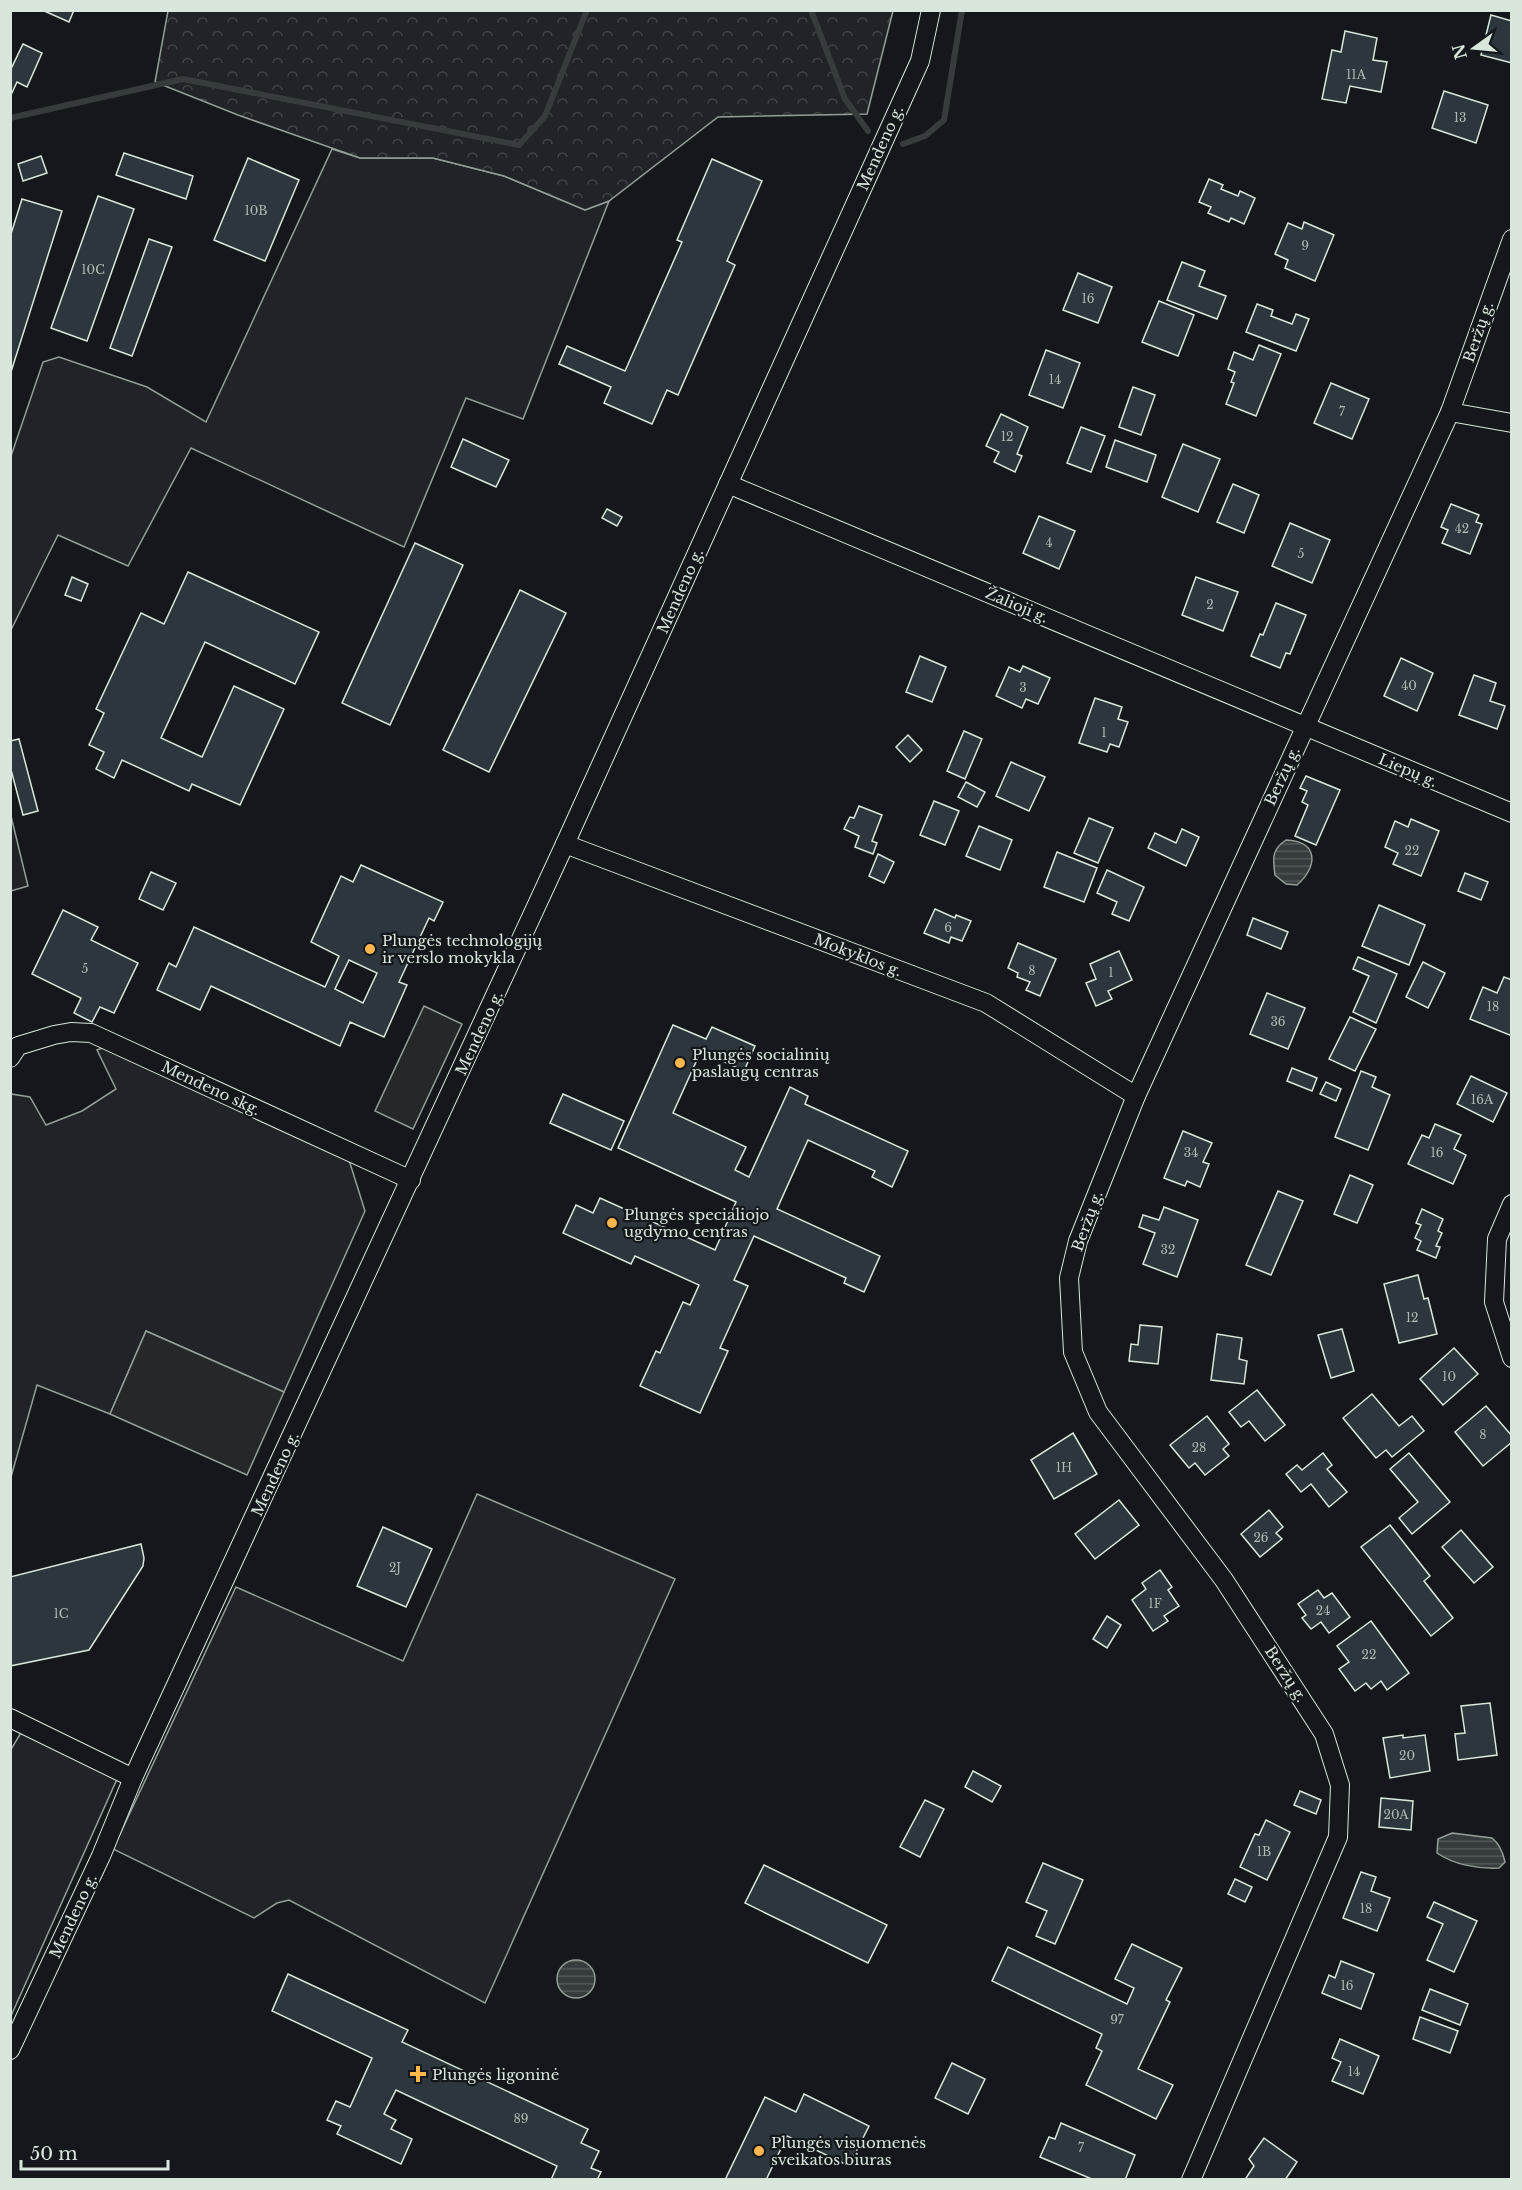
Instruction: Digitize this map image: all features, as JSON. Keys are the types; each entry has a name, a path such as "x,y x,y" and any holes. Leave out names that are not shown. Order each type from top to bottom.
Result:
{"street":[{"name":"Mendeno g.","path":"10,2050 101,1856 133,1778 565,844 920,61 931,10"},
{"name":"Beržų g.","path":"1191,2180 1338,1837 1340,1785 1324,1734 1224,1580 1098,1412 1073,1352 1069,1278 1078,1241 1136,1096 1450,412 1512,239"},
{"path":"1450,412 1512,423"},
{"name":"Žalioji g.","path":"728,484 1305,726"},
{"name":"Liepų g.","path":"1305,726 1512,813"},
{"name":"Mokyklos g.","path":"565,844 986,1004 1136,1096"},
{"name":"Mendeno skg.","path":"10,1058 18,1046 62,1034 92,1033 411,1180"},
{"path":"1512,1204 1497,1239 1494,1302 1512,1358"},
{"path":"10,1718 133,1778"}],"green space":[{"path":"168,10 893,11 867,114 718,117 609,201 585,210 504,176 433,158 360,158 238,115 155,82"},
{"path":"332,149 360,158 433,158 504,176 585,210 609,201 523,419 466,398 404,547 191,448 128,566 58,535 11,630 11,456 43,362 59,357 147,387 206,422"},
{"path":"11,816 28,886 10,891"},
{"path":"105,1047 349,1160 365,1211 284,1392 146,1331 110,1414 37,1385 11,1477 11,1094 30,1097 46,1125 82,1111 116,1089 97,1050"},
{"path":"477,1494 675,1579 485,2003 289,1900 277,1903 254,1918 113,1849 236,1587 403,1661"},
{"path":"22,1731 117,1779 11,2016 10,1751"}],"shaded area":[{"path":"1286,840 1297,841 1305,845 1312,856 1309,871 1297,885 1286,884 1275,875 1275,851"},
{"path":"424,1006 462,1024 413,1129 375,1111"},
{"path":"146,1331 284,1392 247,1475 110,1414"},
{"path":"1452,1833 1492,1838 1501,1849 1505,1862 1499,1868 1483,1868 1459,1863 1437,1853 1438,1839"},
{"path":"576,1960 589,1966 595,1979 589,1992 576,1998 563,1992 557,1979 563,1966"}],"building":[{"path":"42,10 74,10 69,22"},
{"path":"1491,15 1512,21 1512,63 1481,55"},
{"path":"1345,31 1377,38 1373,60 1387,62 1381,92 1350,86 1346,103 1322,99 1332,50 1341,52"},
{"path":"23,44 42,53 27,87 17,82 10,97 10,71"},
{"path":"1444,91 1488,105 1476,143 1432,128"},
{"path":"124,153 193,176 186,199 116,175"},
{"path":"41,156 47,173 23,181 18,164"},
{"path":"248,158 299,180 265,261 214,240"},
{"path":"712,159 762,181 727,261 735,265 678,395 667,390 652,424 604,403 611,387 559,364 567,346 625,371 682,242 677,240"},
{"path":"1209,179 1223,185 1221,189 1238,196 1240,191 1255,198 1244,224 1231,218 1229,222 1208,213 1211,207 1199,202"},
{"path":"98,196 134,209 87,341 51,328"},
{"path":"22,199 62,211 10,375 10,237"},
{"path":"1304,222 1334,235 1315,281 1285,268 1288,260 1275,254 1288,223 1302,229"},
{"path":"149,239 172,247 132,356 110,348"},
{"path":"1182,262 1205,271 1199,286 1226,296 1217,319 1167,300"},
{"path":"1078,273 1112,287 1098,323 1063,310"},
{"path":"1159,301 1194,315 1178,356 1142,342"},
{"path":"1257,304 1273,310 1271,316 1292,324 1296,314 1309,319 1296,351 1246,332"},
{"path":"1259,345 1281,354 1256,416 1226,404 1234,383 1231,382 1235,372 1228,369 1234,352 1253,360"},
{"path":"1046,350 1080,363 1063,408 1029,395"},
{"path":"1331,383 1369,399 1352,439 1314,423"},
{"path":"1133,387 1155,395 1141,435 1119,427"},
{"path":"1001,414 1028,427 1017,454 1022,456 1015,472 994,462 999,452 986,446"},
{"path":"1081,427 1105,436 1091,472 1067,463"},
{"path":"463,439 509,460 496,487 451,467"},
{"path":"1115,440 1156,455 1147,482 1106,467"},
{"path":"1183,444 1220,459 1198,512 1162,497"},
{"path":"1233,484 1259,495 1244,533 1217,522"},
{"path":"1451,504 1479,515 1476,522 1482,524 1470,554 1442,543 1448,530 1441,527"},
{"path":"607,509 622,517 617,526 602,518"},
{"path":"1039,516 1075,531 1059,569 1023,553"},
{"path":"1290,523 1330,540 1312,583 1272,566"},
{"path":"415,543 463,565 390,725 342,703"},
{"path":"188,572 319,632 295,684 205,642 161,738 202,757 234,686 284,709 240,805 192,784 189,791 122,760 114,778 96,769 104,752 89,745 104,713 96,709 141,613 164,624"},
{"path":"72,577 88,584 81,601 65,595"},
{"path":"1196,577 1238,592 1223,631 1182,615"},
{"path":"520,590 566,613 489,772 443,750"},
{"path":"1276,603 1306,615 1290,654 1286,653 1280,668 1251,656 1260,634 1263,635"},
{"path":"920,656 946,667 932,702 906,692"},
{"path":"1401,658 1433,673 1417,711 1384,696"},
{"path":"1023,666 1050,678 1038,704 1026,699 1022,708 996,696 1009,667 1020,672"},
{"path":"1474,675 1496,683 1490,701 1505,706 1497,729 1459,715"},
{"path":"1095,698 1122,707 1118,719 1128,722 1119,747 1110,744 1107,752 1079,743"},
{"path":"964,731 982,739 965,779 947,771"},
{"path":"908,735 922,750 910,762 896,747"},
{"path":"19,739 38,811 23,815 10,766 10,741"},
{"path":"1011,762 1045,777 1029,811 996,796"},
{"path":"1306,776 1340,790 1316,845 1295,836 1308,805 1302,802 1307,791 1300,788"},
{"path":"966,782 985,792 977,807 958,797"},
{"path":"934,801 959,811 945,845 920,835"},
{"path":"859,806 882,815 872,841 877,843 873,854 855,847 859,836 844,829 850,817 854,818"},
{"path":"1089,818 1113,828 1098,863 1074,853"},
{"path":"1411,819 1439,831 1421,876 1393,864 1398,853 1385,847 1395,821 1408,827"},
{"path":"979,826 1012,840 1000,870 966,856"},
{"path":"1182,829 1199,837 1186,866 1148,848 1155,833 1176,843"},
{"path":"1057,852 1097,868 1084,902 1044,887"},
{"path":"878,854 894,862 884,883 869,876"},
{"name":"Plungės technologijų ir verslo mokykla","path":"361,865 443,902 434,921 429,918 399,982 407,985 384,1037 350,1022 340,1046 211,986 200,1010 157,990 169,963 176,967 194,927 325,987 339,956 311,942 341,876 353,882","holes":["349,960 377,973 363,1003 335,989"]},
{"path":"1107,870 1144,887 1129,921 1112,914 1117,902 1097,893"},
{"path":"151,872 176,883 163,910 139,899"},
{"path":"1465,873 1488,882 1481,900 1458,891"},
{"path":"1379,905 1425,925 1409,965 1362,946"},
{"path":"935,909 955,918 956,915 971,921 962,941 951,937 949,943 924,933"},
{"path":"63,910 98,927 91,940 138,963 114,1013 100,1007 92,1022 74,1013 81,998 32,974"},
{"path":"1253,918 1288,932 1281,949 1247,935"},
{"path":"1018,943 1056,959 1040,996 1026,990 1030,982 1017,977 1018,973 1008,968"},
{"path":"1119,951 1132,980 1108,991 1112,999 1096,1006 1086,983 1096,979 1090,964"},
{"path":"1358,957 1397,974 1376,1023 1353,1012 1369,976 1353,969"},
{"path":"1423,962 1445,973 1428,1008 1406,997"},
{"path":"1504,977 1512,980 1512,1036 1470,1019 1483,987 1497,993"},
{"path":"1267,993 1305,1008 1288,1049 1250,1034"},
{"path":"1350,1017 1376,1029 1355,1071 1329,1059"},
{"name":"Plungės specialiojo ugdymo centras","path":"673,1025 706,1039 712,1027 755,1046 744,1071 701,1051 673,1113 746,1147 735,1170 749,1177 790,1087 808,1096 805,1104 908,1151 892,1187 872,1177 875,1171 808,1140 777,1209 880,1256 864,1292 844,1283 846,1278 754,1236 734,1280 748,1286 720,1348 728,1351 700,1413 640,1386 656,1351 660,1353 683,1302 690,1305 699,1285 635,1256 631,1264 563,1233 576,1205 593,1213 600,1198 715,1250 736,1202 618,1148"},
{"path":"1292,1068 1317,1078 1312,1091 1287,1081"},
{"path":"1361,1071 1376,1077 1372,1087 1390,1095 1368,1150 1335,1137"},
{"path":"1471,1076 1507,1093 1493,1122 1457,1104"},
{"path":"1326,1082 1341,1089 1336,1101 1320,1094"},
{"path":"563,1094 624,1121 611,1150 550,1123"},
{"path":"1435,1124 1461,1135 1454,1149 1466,1155 1453,1184 1408,1164 1422,1135 1429,1138"},
{"path":"1183,1131 1212,1143 1203,1162 1209,1164 1200,1187 1187,1181 1185,1186 1164,1178"},
{"path":"1350,1175 1373,1185 1357,1223 1334,1214"},
{"path":"1278,1191 1303,1201 1271,1275 1246,1265"},
{"path":"1164,1207 1198,1220 1177,1277 1143,1264 1155,1233 1139,1227 1143,1215 1159,1220"},
{"path":"1422,1209 1443,1219 1438,1231 1442,1233 1436,1246 1440,1247 1436,1258 1417,1250 1421,1241 1415,1238 1421,1225 1416,1223"},
{"path":"1418,1275 1424,1299 1428,1298 1437,1334 1399,1343 1384,1284"},
{"path":"1140,1325 1162,1327 1158,1364 1129,1361 1131,1344 1138,1345"},
{"path":"1342,1329 1354,1371 1331,1378 1318,1335"},
{"path":"1217,1334 1242,1338 1239,1359 1247,1361 1244,1384 1211,1380"},
{"path":"1454,1348 1478,1374 1443,1405 1420,1379"},
{"path":"1257,1390 1285,1425 1265,1441 1249,1421 1241,1427 1229,1412"},
{"path":"1372,1394 1399,1426 1412,1416 1424,1431 1392,1457 1386,1450 1376,1458 1343,1418"},
{"path":"1486,1406 1512,1436 1512,1442 1483,1466 1455,1432"},
{"path":"1207,1416 1229,1444 1223,1449 1229,1456 1205,1475 1195,1463 1189,1468 1170,1445"},
{"path":"1073,1433 1097,1474 1054,1499 1031,1460"},
{"path":"1323,1453 1332,1465 1327,1469 1347,1492 1329,1507 1311,1484 1301,1492 1286,1474 1297,1465 1302,1470"},
{"path":"1409,1453 1450,1502 1412,1534 1399,1518 1418,1502 1390,1469"},
{"path":"1119,1500 1139,1525 1095,1559 1075,1534"},
{"path":"1269,1510 1283,1527 1276,1533 1282,1539 1260,1557 1241,1534"},
{"path":"1390,1525 1430,1576 1424,1581 1453,1618 1431,1636 1361,1547"},
{"path":"383,1527 432,1549 406,1607 357,1586"},
{"path":"1461,1530 1493,1567 1474,1583 1442,1547"},
{"path":"141,1544 143,1566 89,1650 10,1666 10,1577"},
{"path":"1160,1570 1172,1587 1168,1590 1179,1606 1164,1616 1168,1621 1153,1631 1132,1600 1146,1589 1142,1583"},
{"path":"1318,1590 1324,1598 1332,1593 1350,1617 1329,1633 1321,1622 1311,1629 1302,1618 1306,1615 1298,1604"},
{"path":"1107,1616 1121,1625 1107,1648 1093,1639"},
{"path":"1371,1621 1409,1673 1387,1690 1381,1681 1371,1689 1366,1683 1355,1691 1339,1669 1349,1662 1337,1646"},
{"path":"1490,1703 1497,1755 1458,1760 1455,1734 1465,1733 1461,1706"},
{"path":"1403,1735 1403,1738 1425,1735 1430,1771 1390,1778 1383,1738"},
{"path":"973,1771 1001,1786 992,1802 965,1787"},
{"path":"1300,1791 1321,1800 1316,1814 1294,1805"},
{"path":"1381,1798 1413,1801 1411,1830 1379,1827"},
{"path":"925,1800 944,1809 920,1857 900,1847"},
{"path":"1266,1820 1290,1832 1267,1880 1240,1867 1255,1834 1259,1835"},
{"path":"1043,1863 1083,1880 1055,1944 1036,1936 1047,1911 1026,1902"},
{"path":"764,1865 887,1925 868,1963 745,1903"},
{"path":"1361,1872 1376,1877 1371,1891 1390,1898 1377,1931 1343,1918"},
{"path":"1235,1879 1252,1887 1245,1902 1228,1894"},
{"path":"1434,1902 1477,1921 1454,1972 1427,1960 1443,1924 1427,1917"},
{"path":"1132,1944 1182,1968 1166,2000 1170,2002 1138,2069 1173,2085 1156,2119 1086,2085 1102,2051 1096,2048 1102,2034 992,1981 1008,1947 1127,2004 1134,1988 1115,1979"},
{"path":"1341,1961 1374,1974 1361,2009 1322,1993 1329,1975 1335,1978"},
{"name":"Plungės ligoninė","path":"288,1974 408,2030 402,2042 588,2129 581,2143 599,2151 591,2168 601,2172 597,2180 551,2180 557,2166 396,2090 384,2114 396,2120 391,2129 412,2139 401,2164 337,2134 341,2126 327,2120 336,2101 350,2107 372,2058 272,2011"},
{"path":"1430,1989 1468,2004 1460,2025 1422,2010"},
{"path":"1420,2017 1458,2031 1450,2053 1413,2039"},
{"path":"1340,2039 1379,2056 1363,2094 1332,2081 1341,2062 1332,2058"},
{"path":"952,2063 985,2079 968,2114 935,2098"},
{"name":"Plungės visuomenės sveikatos biuras","path":"804,2094 869,2126 849,2166 787,2136 766,2180 725,2180 765,2097 796,2112"},
{"path":"1061,2123 1135,2155 1125,2180 1094,2180 1040,2157 1049,2137 1055,2139"},
{"path":"1264,2138 1297,2162 1285,2180 1249,2180 1246,2178 1254,2166 1249,2159"}],"waterway":[{"path":"10,118 183,79 519,145 545,116 587,10"},
{"path":"811,10 845,99 868,131"},
{"path":"903,144 925,136 944,120 962,10"}],"place":[{"name":"Plungės technologijų ir verslo mokykla","path":"370,949"},
{"name":"Plungės socialinių paslaugų centras","path":"680,1063"},
{"name":"Plungės specialiojo ugdymo centras","path":"612,1223"},
{"name":"Plungės ligoninė","path":"418,2074"},
{"name":"Plungės visuomenės sveikatos biuras","path":"759,2151"}]}
